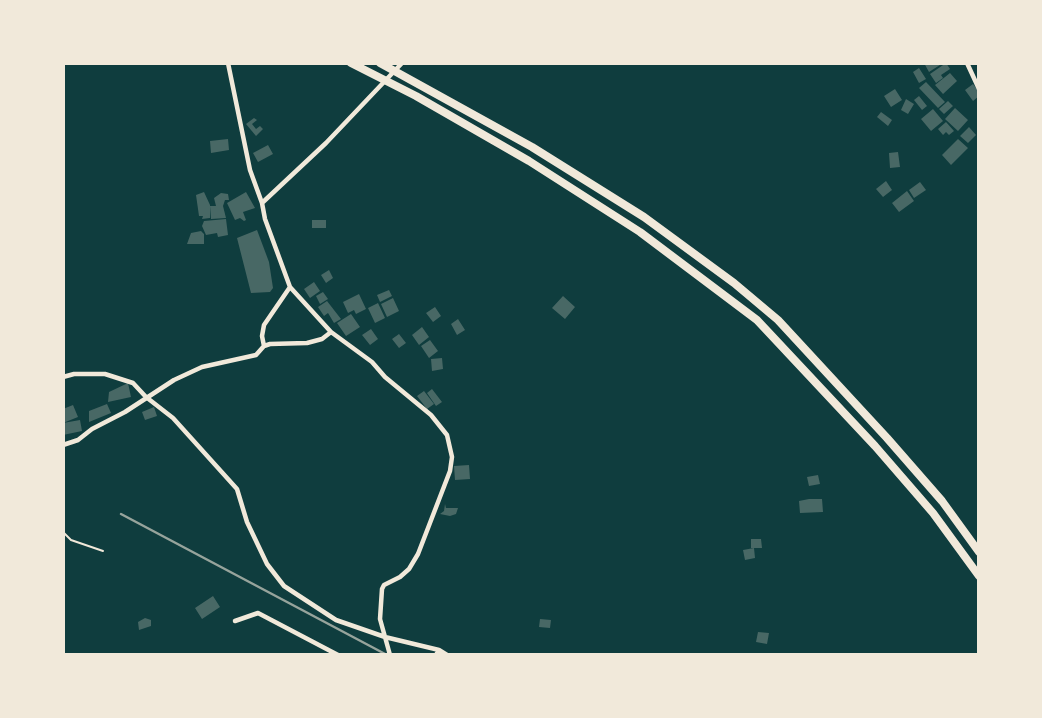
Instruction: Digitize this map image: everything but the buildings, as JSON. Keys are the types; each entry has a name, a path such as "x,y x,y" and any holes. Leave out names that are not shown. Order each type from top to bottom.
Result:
{"highway":[{"path":"351,63 528,161 640,232 757,320 875,446 933,513 979,576"},
{"path":"380,63 532,147 644,218 734,284 778,320 887,438 942,501 979,552"}],"street":[{"path":"228,63 250,170 290,287 331,331 372,362 431,415 447,435 452,457 450,471 418,554 409,569 382,589 380,619 390,655"},
{"path":"262,203 326,143 402,63"},
{"path":"967,63 979,89"},
{"path":"63,444 78,440 174,380 202,367 256,355 264,346 264,325 290,287"},
{"path":"264,346 307,343 322,339 331,331"},
{"path":"63,377 74,374 105,374 133,383 173,418 237,489 247,522 262,553 284,586 336,620 447,655"},
{"path":"235,621 258,613 338,655"}],"path":[{"path":"63,531 71,540 103,551"}],"railway":[{"path":"121,514 387,655"}]}
